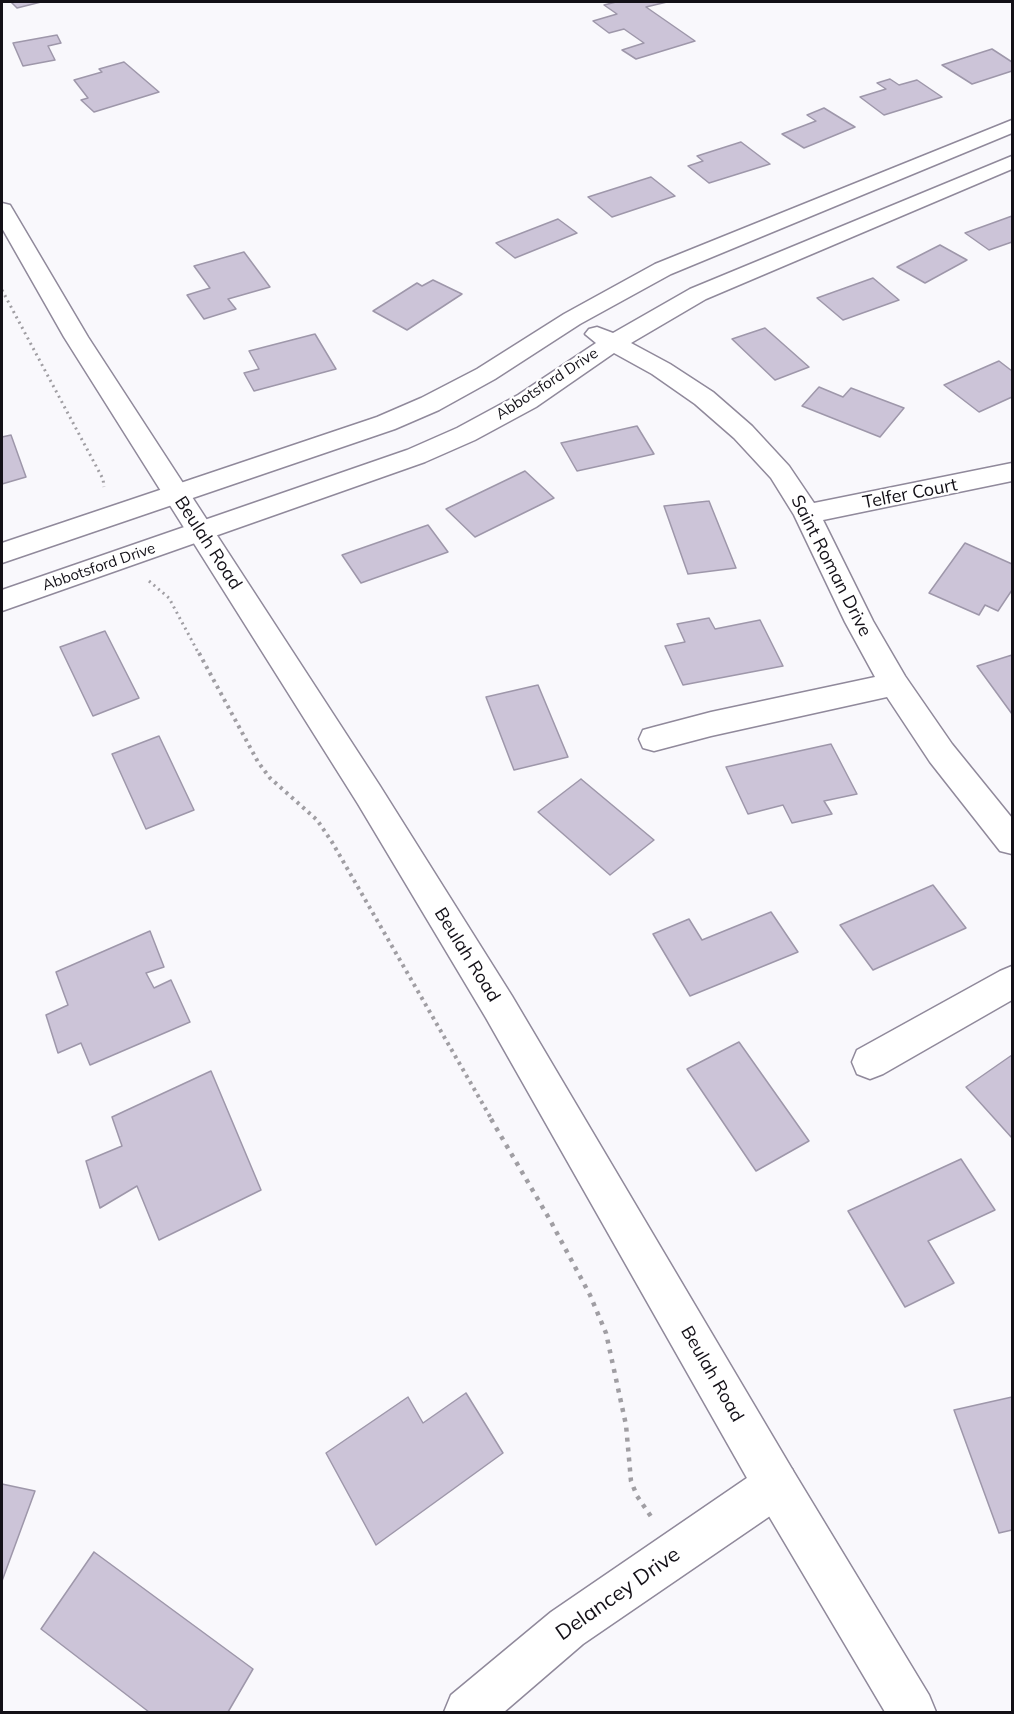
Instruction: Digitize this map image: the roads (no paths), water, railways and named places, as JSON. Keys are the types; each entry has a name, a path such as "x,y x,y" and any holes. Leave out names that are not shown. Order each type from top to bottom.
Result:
{"street":[{"path":"2,553 386,423 421,408 486,374 572,319 663,269 1012,126"},
{"name":"Abbotsford Drive","path":"2,601 416,456 466,434 527,401 614,343 698,294 1012,162"},
{"name":"Beulah Road","path":"2,210 76,338 369,795 499,1006 776,1485 912,1713"},
{"name":"Saint Roman Drive","path":"572,319 661,369 704,398 743,432 780,472 807,514 860,622 894,684 941,753 1012,841"},
{"name":"Telfer Court","path":"807,514 943,488 1012,472"},
{"path":"654,739 711,724 894,684"},
{"path":"870,1062 1012,982"},
{"name":"Delancey Drive","path":"468,1713 567,1628 776,1485"}]}
